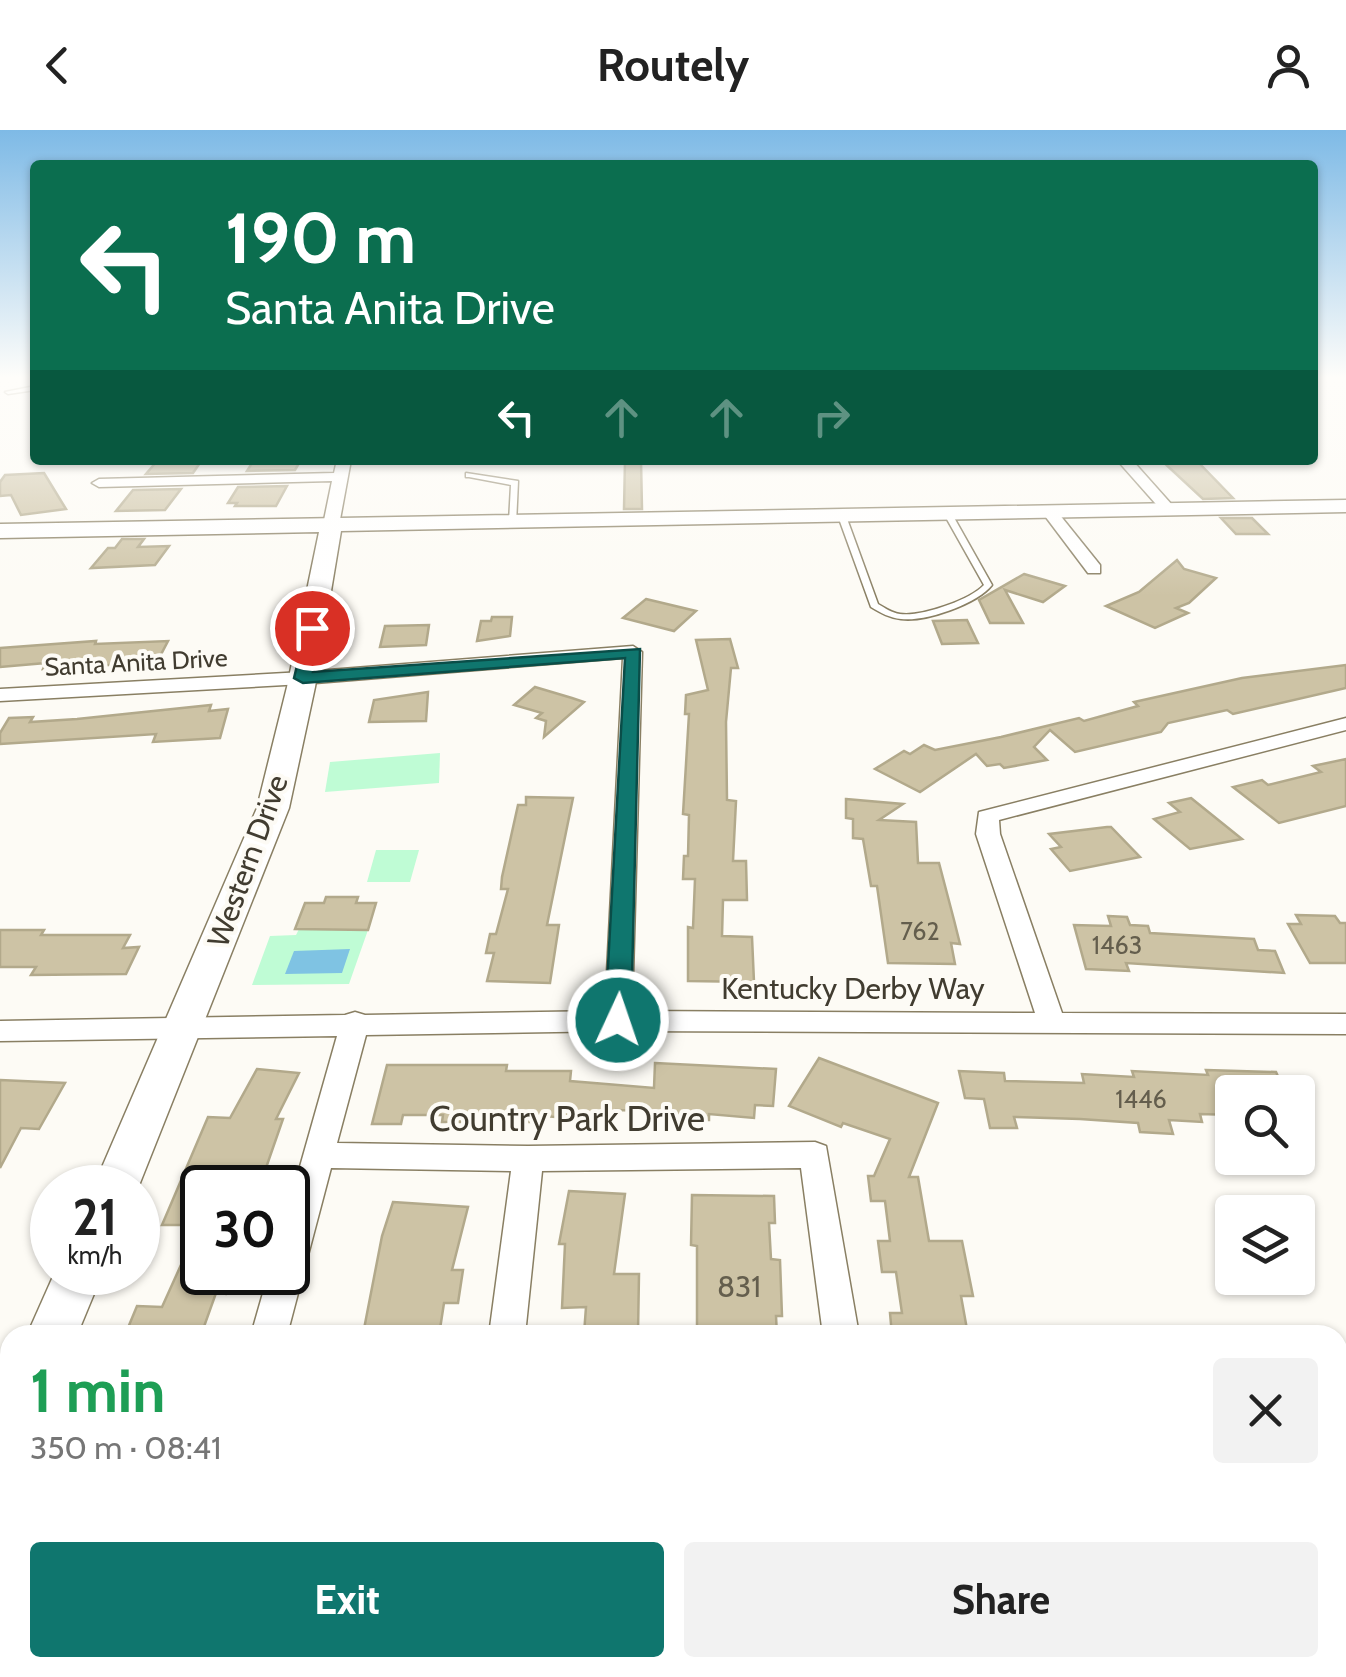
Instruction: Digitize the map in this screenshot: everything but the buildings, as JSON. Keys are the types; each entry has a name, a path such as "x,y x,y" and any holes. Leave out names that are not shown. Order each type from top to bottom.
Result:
{"main road":[{"path":"0,531 1346,506"},
{"name":"Western Drive","path":"125,1165 273,808 303,678 331,526"},
{"path":"56,1325 69,1295"}],"street":[{"name":"Western Drive","path":"331,526 343,465"},
{"path":"1128,465 1168,509"},
{"path":"99,483 340,477"},
{"path":"1050,512 1094,569"},
{"name":"Santa Anita Drive","path":"0,695 303,678 634,652 618,1020"},
{"path":"1052,1023 988,834 987,817 1346,724"},
{"name":"Kentucky Derby Way","path":"0,1031 618,1020 1346,1024"},
{"path":"310,1185 355,1022"},
{"name":"Country Park Drive","path":"318,1155 528,1159 815,1155 840,1325"},
{"path":"508,1325 528,1159"},
{"path":"272,1325 280,1295"}],"lane":[{"path":"470,475 515,484 513,522"},
{"path":"842,516 874,605 883,612 909,618 981,593 988,585 948,514"}],"green space":[{"path":"440,753 439,783 325,792 330,762"},
{"path":"376,850 419,850 410,882 367,882"},
{"path":"299,929 368,930 349,984 252,985 270,936 296,935"}],"water":[{"path":"350,949 342,973 285,974 294,951"}],"route":[{"path":"312,628 303,678 634,652 618,1020"}]}
